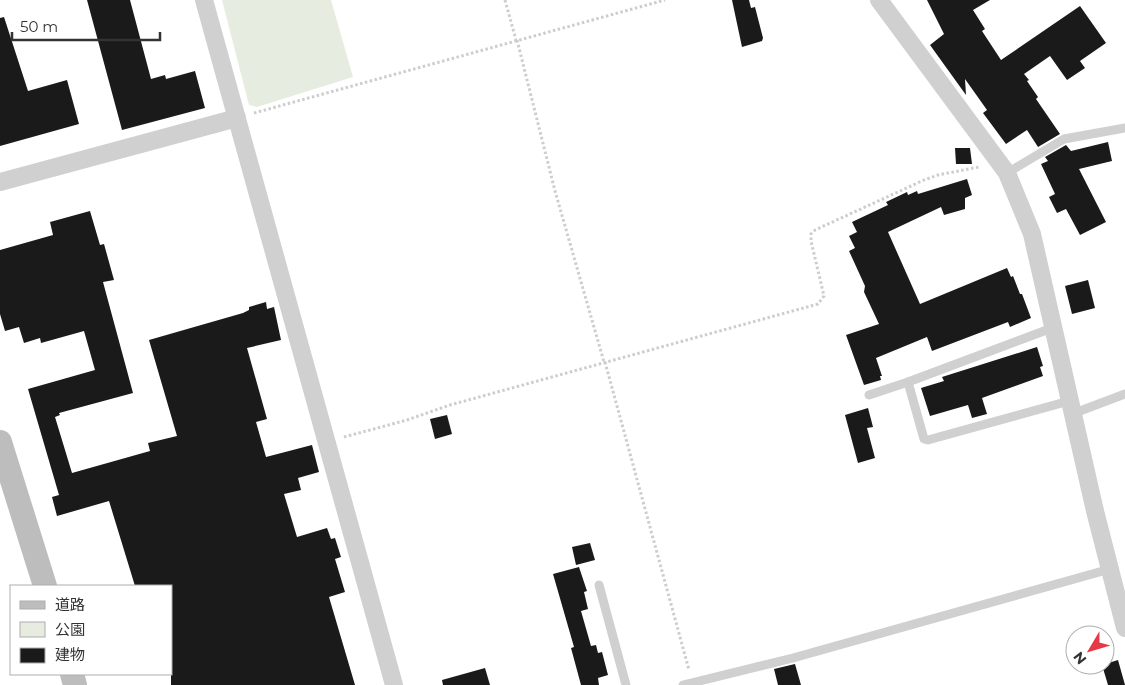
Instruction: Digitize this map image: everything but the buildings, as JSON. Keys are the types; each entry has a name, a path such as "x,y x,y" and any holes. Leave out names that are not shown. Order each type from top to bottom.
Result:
{"street":[{"path":"204,0 394,685"},
{"path":"879,0 1004,168 1032,234 1070,408 1125,628"},
{"path":"0,182 237,118"},
{"path":"0,442 45,585"}],"lane":[{"path":"1004,168 1064,139 1125,128"},
{"path":"869,395 1052,328"},
{"path":"908,382 924,439 928,440 1125,394"},
{"path":"683,685 793,658 1110,569"},
{"path":"599,585 626,685"}],"path":[{"path":"505,0 551,176 605,362 692,682"},
{"path":"237,118 665,0"},
{"path":"327,441 407,420 450,405 818,304 824,296 811,241 811,234 815,230 938,174 1004,168"}],"green space":[{"path":"222,0 331,0 353,77 257,107 249,105"}]}
